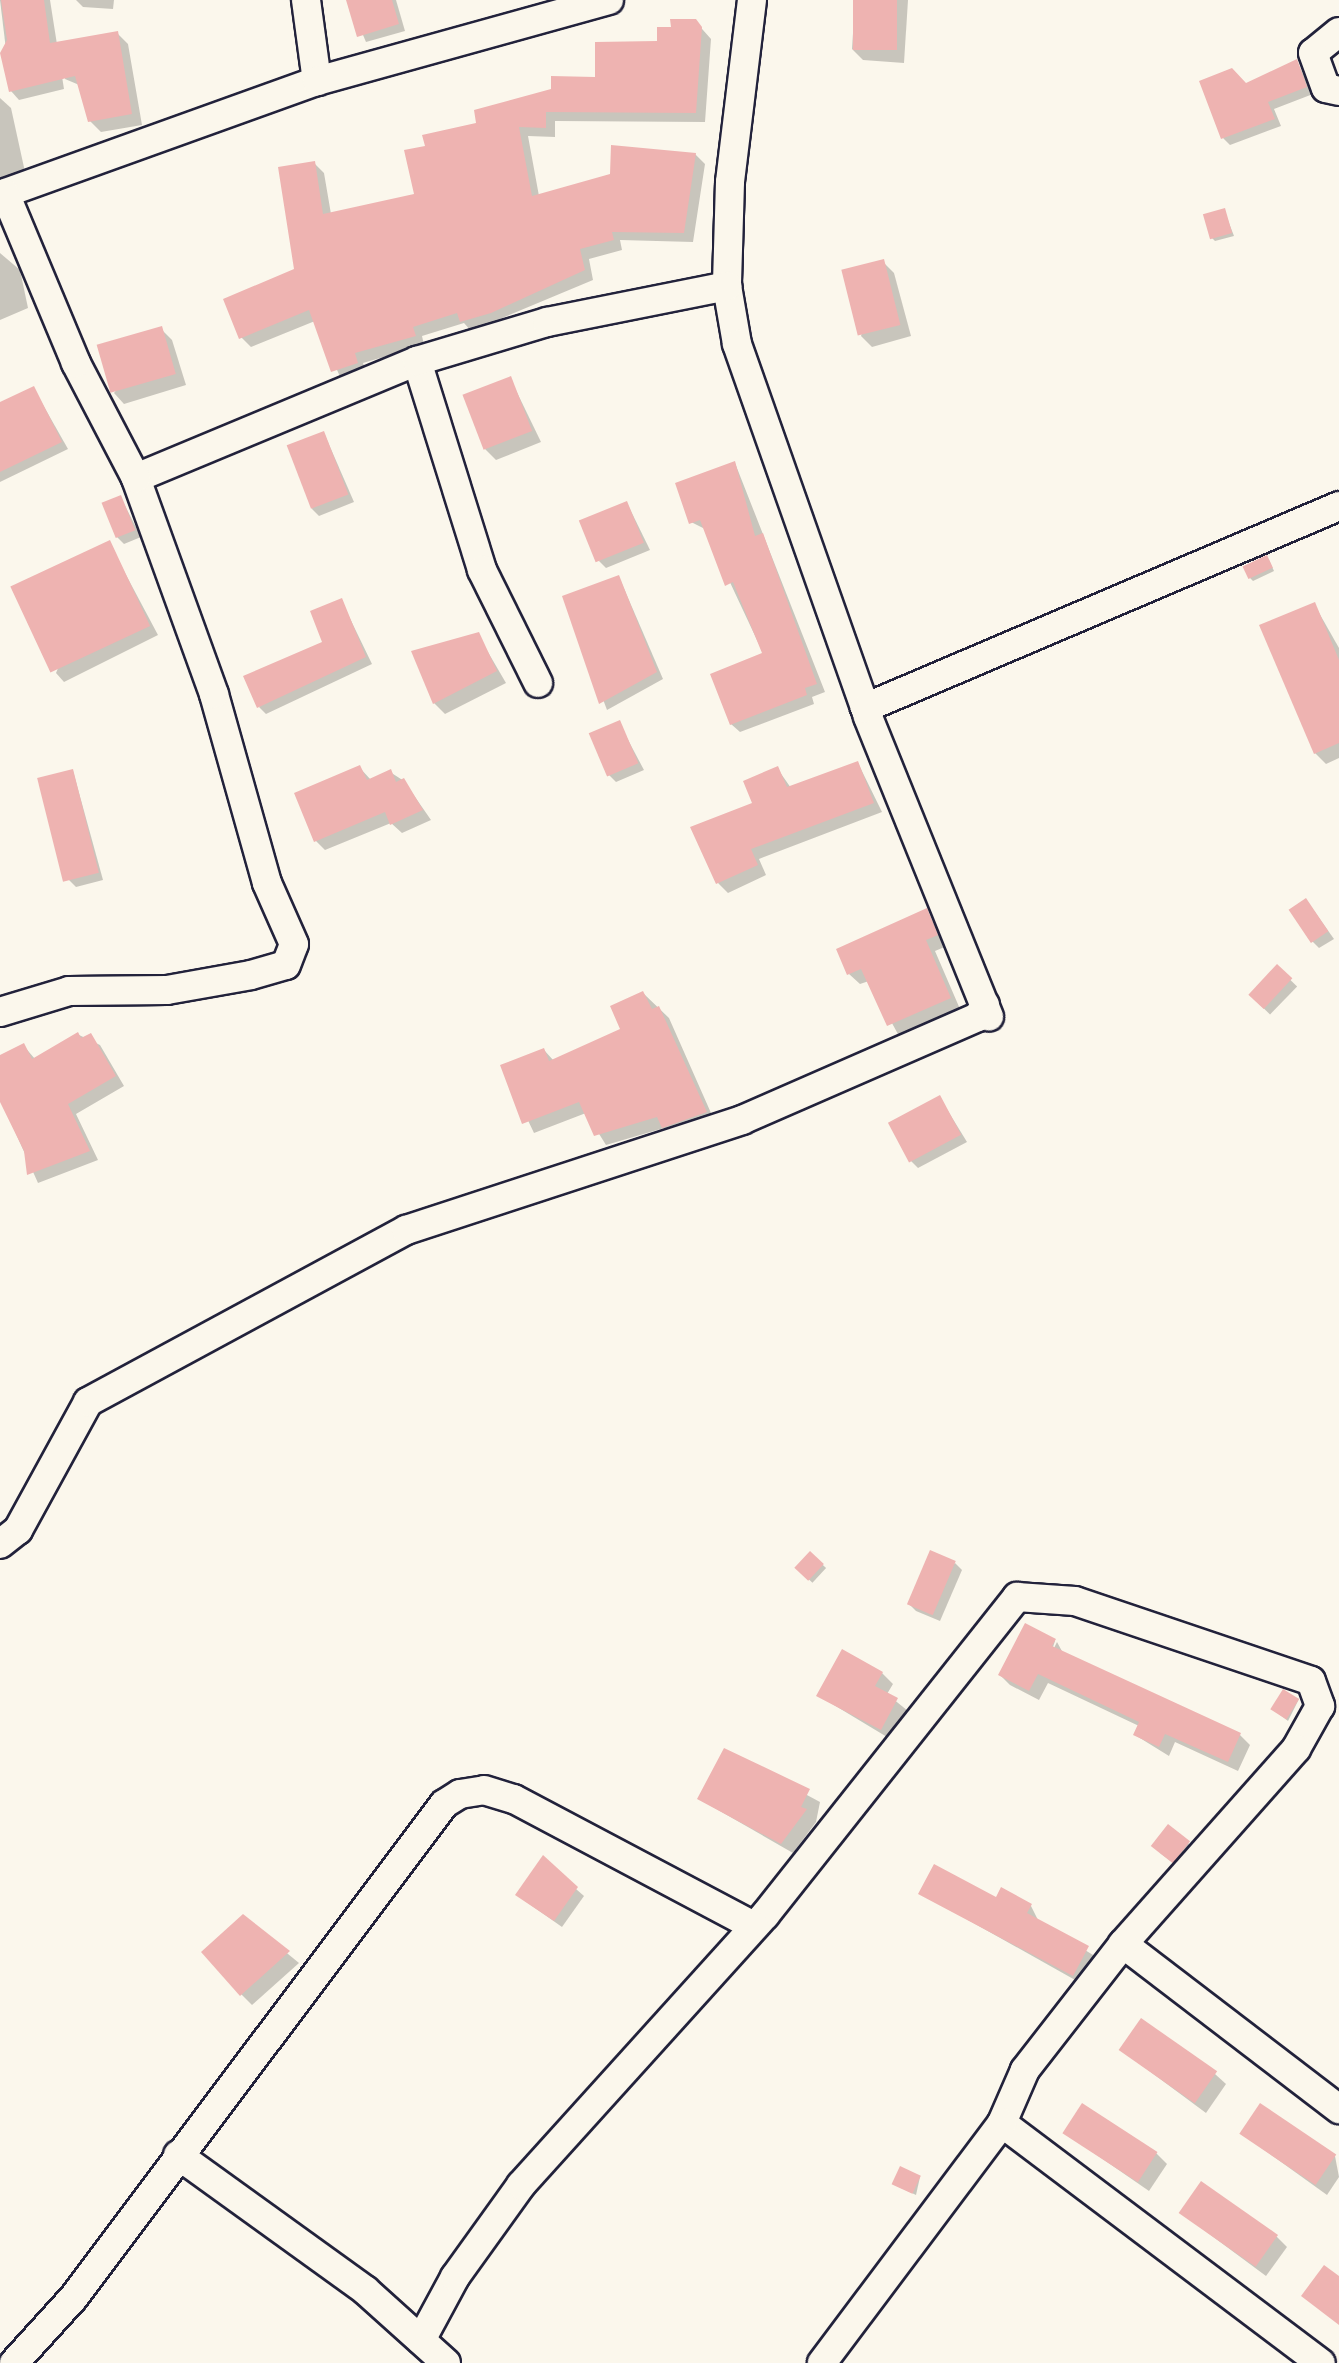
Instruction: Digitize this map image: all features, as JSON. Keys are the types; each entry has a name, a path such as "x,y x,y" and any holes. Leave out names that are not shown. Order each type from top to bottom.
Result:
{"street":[{"path":"306,0 317,81"},
{"path":"0,1012 69,991 167,990 292,960 294,944 267,883 214,694 136,478 76,363 2,194 317,81 609,0"},
{"path":"0,1544 18,1530 88,1402 406,1230 742,1120 978,1017 985,1005 990,1019 986,1000 865,708 737,344 727,286 733,134 752,0"},
{"path":"1339,32 1313,53 1326,88 1339,91"},
{"path":"136,478 417,361 547,322 727,286"},
{"path":"417,361 482,570 538,683"},
{"path":"865,708 1339,506"},
{"path":"421,2340 455,2277 521,2185 754,1926 1017,1597 1075,1601 1302,1675 1320,1706"},
{"path":"822,2363 1002,2123 1025,2070 1123,1944 1296,1749 1339,1680"},
{"path":"14,2363 74,2297 444,1804 467,1791 484,1790 543,1812 754,1926"},
{"path":"1123,1944 1339,2109"},
{"path":"1002,2123 1321,2363"},
{"path":"178,2155 262,2211 446,2363"}],"building":[{"path":"1,0 44,0 50,43 118,31 132,114 88,122 75,76 9,92 0,53 7,40"},
{"path":"346,0 392,0 399,24 357,37"},
{"path":"853,0 897,0 897,50 853,50"},
{"path":"670,19 696,19 702,27 696,113 546,112 546,128 519,127 532,196 610,174 611,145 696,153 684,233 612,232 614,240 580,249 585,270 491,313 460,322 457,313 413,327 416,336 355,353 358,363 331,372 309,310 239,339 223,299 294,269 278,167 315,161 323,214 414,194 404,150 425,146 422,135 476,123 474,110 551,89 551,76 595,77 595,42 657,41 657,27 671,27"},
{"path":"1297,59 1307,87 1268,102 1275,119 1221,139 1199,81 1232,68 1246,83"},
{"path":"1225,208 1232,233 1210,239 1203,214"},
{"path":"884,259 900,325 858,336 841,270"},
{"path":"162,326 176,374 110,393 97,345"},
{"path":"511,376 532,431 484,450 462,395"},
{"path":"34,386 62,442 0,472 0,402"},
{"path":"324,431 348,494 311,509 287,445"},
{"path":"735,461 755,536 763,533 817,684 805,688 807,695 730,725 710,674 762,653 733,582 725,586 700,520 689,524 675,483"},
{"path":"121,495 135,530 116,538 102,503"},
{"path":"627,501 644,543 596,562 579,520"},
{"path":"110,540 150,626 50,673 10,586"},
{"path":"1267,555 1273,568 1248,579 1243,566"},
{"path":"619,575 657,672 599,704 562,596"},
{"path":"342,598 366,657 257,708 243,676 322,642 310,611"},
{"path":"1315,602 1339,660 1339,743 1314,754 1259,625"},
{"path":"479,632 497,671 433,704 411,651"},
{"path":"620,720 638,763 607,777 589,733"},
{"path":"858,761 874,803 751,849 758,865 716,884 690,827 752,803 743,781 778,766 787,787"},
{"path":"360,765 367,780 391,769 396,782 404,778 423,810 390,825 385,812 314,842 294,793"},
{"path":"73,769 99,873 63,882 37,778"},
{"path":"1306,898 1328,931 1311,943 1289,910"},
{"path":"927,908 938,935 926,940 951,998 887,1026 861,969 847,975 836,949"},
{"path":"1277,964 1292,978 1264,1009 1248,995"},
{"path":"643,991 652,1009 659,1006 707,1112 662,1128 657,1117 594,1136 579,1102 522,1124 500,1065 544,1048 549,1061 620,1029 610,1006"},
{"path":"78,1032 81,1038 91,1033 116,1076 68,1104 90,1151 27,1175 24,1151 0,1102 0,1055 24,1043 32,1059"},
{"path":"940,1095 961,1135 909,1162 888,1123"},
{"path":"930,1550 956,1561 933,1615 907,1604"},
{"path":"810,1551 824,1564 808,1581 794,1568"},
{"path":"1025,1623 1056,1639 1052,1646 1241,1733 1228,1762 1165,1734 1159,1747 1133,1735 1139,1722 1038,1674 1029,1691 998,1675"},
{"path":"842,1649 883,1672 875,1686 898,1698 881,1730 816,1696"},
{"path":"1283,1689 1299,1699 1286,1719 1270,1709"},
{"path":"724,1748 810,1789 801,1807 807,1809 781,1844 697,1799"},
{"path":"1168,1824 1190,1841 1173,1863 1151,1846"},
{"path":"543,1855 578,1887 554,1921 515,1895"},
{"path":"934,1864 996,1897 1001,1887 1032,1904 1027,1913 1089,1946 1073,1976 918,1894"},
{"path":"243,1914 290,1951 240,1996 201,1952"},
{"path":"1141,2018 1217,2071 1195,2103 1119,2050"},
{"path":"1082,2103 1157,2152 1138,2182 1062,2133"},
{"path":"1260,2103 1336,2154 1316,2185 1239,2134"},
{"path":"900,2166 921,2176 912,2194 892,2184"},
{"path":"1201,2181 1278,2235 1256,2267 1179,2213"},
{"path":"1324,2265 1339,2276 1339,2325 1301,2296"}]}
